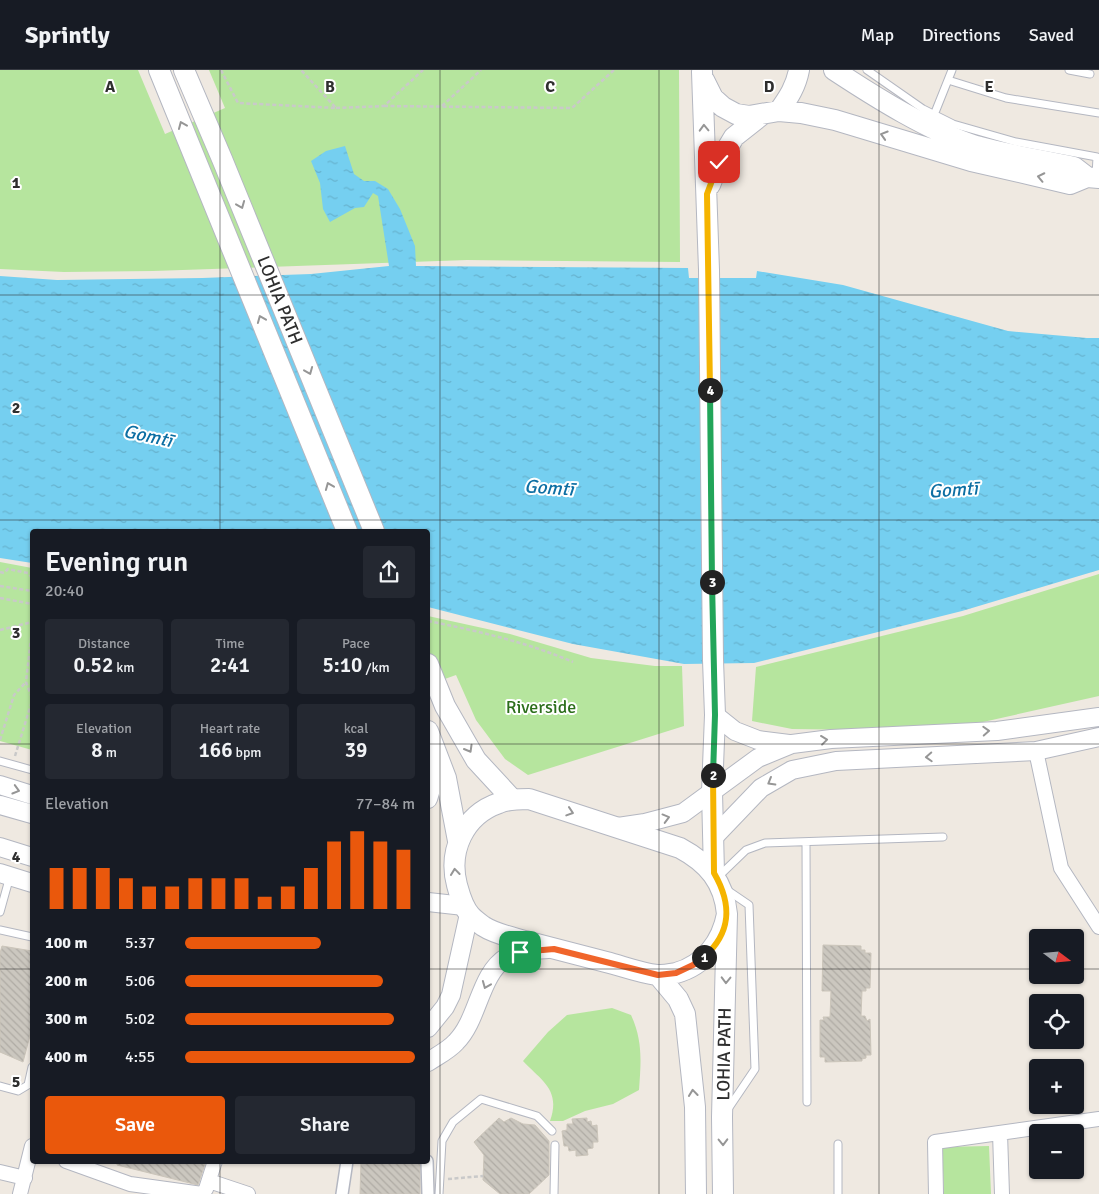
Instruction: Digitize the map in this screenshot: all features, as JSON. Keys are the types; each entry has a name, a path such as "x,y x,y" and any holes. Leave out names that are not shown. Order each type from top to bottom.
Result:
{"main road":[{"name":"LOHIA PATH","path":"159,70 346,529"},
{"name":"LOHIA PATH","path":"184,70 373,529"},
{"path":"707,194 719,162 734,137 771,112 791,95 797,83 799,70"},
{"path":"834,70 939,131 977,146 1074,167 1094,177"},
{"path":"702,71 706,86 713,98 723,107 736,114 749,116 771,112 835,120 971,161 1070,184 1094,177"},
{"path":"702,71 709,270 715,715 712,792 713,838 717,879 726,903 727,914 721,937 706,956 693,965 676,973 658,975 554,949 502,934 483,926 467,910 455,878 454,861 458,841 469,823 498,803 528,799 680,848 693,855 717,879"},
{"path":"430,669 445,706 476,760 512,800"},
{"path":"431,740 446,778 458,841"},
{"name":"LOHIA PATH","path":"723,1194 722,1118 727,914"},
{"name":"LOHIA PATH","path":"658,975 678,999 685,1014 695,1107 696,1194"}],"street":[{"path":"715,715 735,731 758,740 792,744 831,739 997,730 1099,717"},
{"path":"713,838 761,788 792,770 836,760 1036,751 1099,737"},
{"path":"430,792 434,779 431,740"},
{"path":"618,827 645,824 683,814 758,758 792,744"},
{"path":"1036,751 1061,868 1099,927"},
{"path":"0,785 30,794"},
{"path":"0,805 30,813"},
{"path":"0,847 30,856"},
{"path":"5,874 30,882"},
{"path":"430,902 467,910 452,996 445,1008 430,1026"},
{"path":"430,1061 456,1042 469,1024 489,977 500,963 508,956 520,952 554,949"},
{"path":"936,1194 935,1142 1099,1120"},
{"path":"1000,1133 1002,1194"},
{"path":"20,1194 30,1156"},
{"path":"73,1164 128,1189 205,1190 248,1194"},
{"path":"205,1190 214,1164"},
{"path":"342,1194 347,1164"},
{"path":"427,1164 428,1194"},
{"path":"0,1172 24,1178"}],"lane":[{"path":"866,70 923,109 953,124 1016,142 1098,157 1094,177"},
{"path":"944,70 950,75 1006,98 1099,114"},
{"path":"1069,70 1090,74"},
{"path":"934,114 950,75"},
{"path":"0,761 30,769"},
{"path":"722,1118 754,1069 750,905 717,879 746,850 765,843 943,837"},
{"path":"806,842 807,1102"},
{"path":"0,912 5,874"},
{"path":"0,930 30,937"},
{"path":"0,1086 18,1091 28,1085 30,1076"},
{"path":"439,1194 442,1141 453,1122 481,1099 538,1116 552,1131"},
{"path":"554,1194 555,1144"},
{"path":"838,1144 838,1194"}],"path":[{"path":"221,70 238,103 336,108 384,106 572,108 614,70"},
{"path":"301,70 336,108"},
{"path":"384,106 423,70"},
{"path":"441,106 481,70"},
{"path":"0,572 4,573 8,569 28,573 30,576"},
{"path":"0,586 30,591"},
{"path":"0,598 30,604"},
{"path":"430,621 490,634 547,651 573,662"},
{"path":"0,630 30,622"},
{"path":"30,647 26,682 30,693"},
{"path":"0,740 14,694 26,682"},
{"path":"13,765 30,706"},
{"path":"439,1180 483,1176"}],"green space":[{"path":"0,70 138,70 165,134 225,108 209,70 679,70 680,262 467,260 153,271 64,272 0,269"},
{"path":"0,562 30,568 30,749 0,741"},
{"path":"1099,574 1099,696 983,722 867,730 792,729 752,721 756,667 963,616"},
{"name":"Riverside","path":"430,616 510,634 591,658 655,666 682,666 684,726 528,775 505,759 476,720 456,675 430,684"},
{"path":"612,1008 631,1015 638,1034 640,1052 639,1090 613,1104 585,1111 563,1121 550,1121 553,1101 548,1087 523,1061 548,1032 567,1015"},
{"path":"989,1146 991,1194 944,1194 942,1147"}],"water":[{"name":"Gomtī","path":"345,146 354,174 364,181 375,181 388,189 400,209 415,246 416,266 688,268 689,278 756,278 757,271 843,285 1008,331 1099,338 1099,570 962,611 754,663 684,664 573,644 430,608 430,529 30,529 30,563 0,558 0,276 57,280 202,278 311,274 389,266 378,196 373,193 364,207 355,208 330,222 323,209 320,183 311,161 326,151"}],"building":[{"path":"823,945 861,946 861,950 865,950 865,953 871,953 870,988 862,991 861,1016 865,1016 867,1021 870,1019 871,1055 866,1055 866,1058 862,1059 862,1061 825,1062 825,1057 820,1057 820,1020 824,1020 823,1017 830,1017 831,991 822,991"},
{"path":"2,946 30,951 30,1036 23,1062 0,1052 0,953"},
{"path":"499,1118 504,1122 511,1118 523,1124 535,1125 549,1141 549,1175 529,1194 500,1194 483,1180 484,1155 474,1142"},
{"path":"587,1118 587,1122 591,1121 592,1126 597,1125 598,1142 593,1142 593,1148 587,1149 588,1155 576,1156 576,1150 569,1151 568,1146 564,1146 562,1131 567,1130 567,1124 573,1124 572,1119"},
{"path":"117,1164 205,1164 198,1185"},
{"path":"361,1164 420,1164 420,1194 360,1194"}],"route":[{"path":"520,952 554,949 658,975 676,973 706,956 716,945 725,927 726,903 721,885 714,873 712,792 715,715 707,194 719,162"}]}
